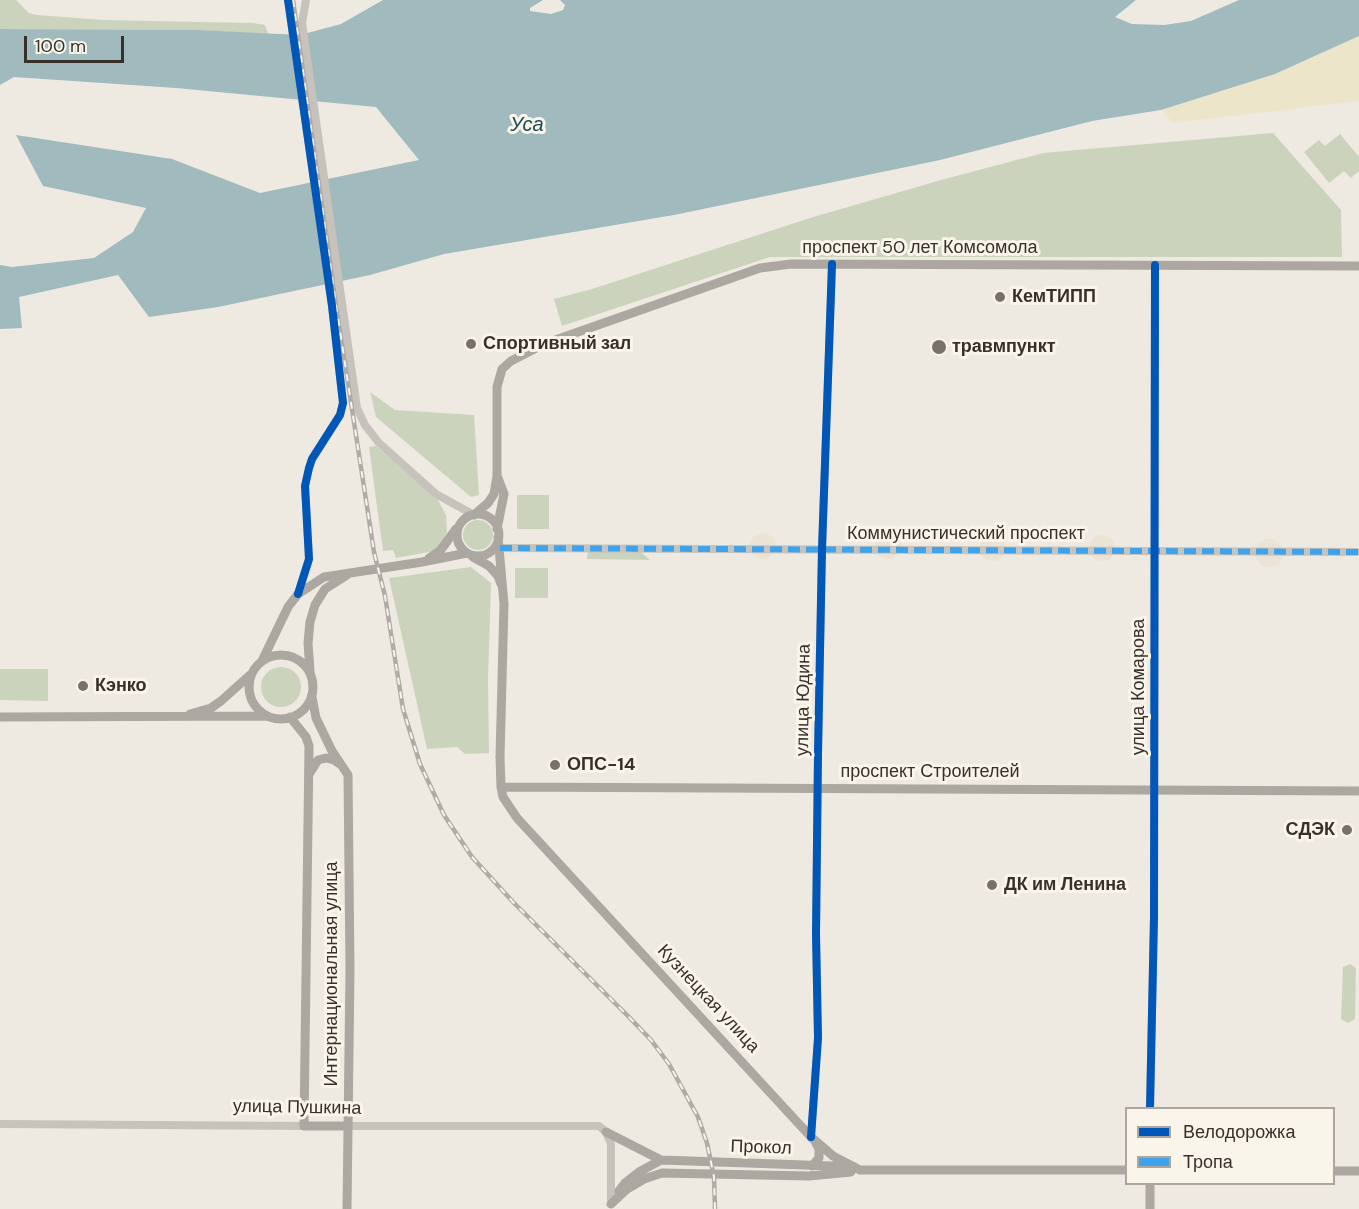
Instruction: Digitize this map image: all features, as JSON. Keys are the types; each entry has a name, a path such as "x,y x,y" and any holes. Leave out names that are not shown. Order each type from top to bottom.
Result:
{"main road":[{"name":"проспект 50 лет Комсомола","path":"497,476 497,387 502,369 519,355 544,344 760,268 791,264 1359,266"},
{"path":"422,562 440,551 465,518 474,515 488,503 494,494 497,476"},
{"path":"176,717 211,708 251,674 262,661 297,594 324,577 469,554 477,556 489,553 494,548 498,533 504,494 497,476"},
{"path":"474,515 486,516 495,524 498,533"},
{"path":"459,526 458,544 489,566 498,576 503,589"},
{"name":"Кузнецкая улица","path":"498,533 503,589 500,757 503,796 517,818 813,1138 833,1156 861,1170 1125,1170"},
{"path":"341,764 316,718 308,643 310,622 315,605 325,589 351,573"},
{"path":"262,661 270,656 290,656 306,666 311,674"},
{"path":"251,674 249,684 253,703 267,716"},
{"path":"0,717 267,716 283,719 307,706 312,697"},
{"name":"Интернациональная улица","path":"290,717 306,737 309,746 306,832 308,890 304,1125"},
{"path":"308,776 318,760 326,758 341,764"},
{"name":"Интернациональная улица","path":"341,764 348,775 350,970 347,1209"},
{"name":"проспект Строителей","path":"501,787 1359,791"},
{"name":"улица Пушкина","path":"304,1125 348,1125"},
{"path":"606,1132 661,1160"},
{"path":"812,1166 819,1158 819,1149 813,1138"},
{"path":"611,1206 625,1183 661,1160"},
{"name":"Прокол","path":"661,1160 833,1166 861,1170"},
{"path":"611,1206 627,1189 644,1179 662,1173 809,1176 861,1170"},
{"path":"1335,1171 1359,1171"},
{"path":"1150,1185 1150,1209"}],"street":[{"path":"288,0 344,403 330,434 312,459 305,486 309,559 297,594"},
{"path":"306,0 302,23 357,408 365,425 379,443 436,494 474,515"},
{"name":"улица Юдина","path":"813,1138 818,1038 817,789 822,549 832,264"},
{"name":"улица Комарова","path":"1150,1107 1154,917 1155,265"},
{"name":"Коммунистический проспект","path":"500,549 1359,552"},
{"name":"улица Пушкина","path":"0,1124 304,1125"},
{"name":"улица Пушкина","path":"348,1125 594,1125 606,1132"},
{"path":"606,1132 611,1144 611,1206"}],"green space":[{"path":"0,0 16,0 29,13 37,15 103,20 253,23 265,25 268,34 198,30 0,29"},
{"path":"1273,133 1341,210 1342,257 770,257 562,326 554,299 592,289 810,218 1043,153"},
{"path":"1340,134 1359,157 1359,171 1351,178 1344,171 1329,183 1304,152 1319,140 1325,146"},
{"path":"370,392 395,410 474,415 479,495 471,497 376,417"},
{"path":"376,446 438,500 446,515 447,532 443,543 435,551 396,558 393,550 383,551 369,447"},
{"path":"517,495 549,495 549,529 517,529"},
{"path":"478,520 484,521 492,529 492,541 484,549 478,550 472,549 464,541 463,535 464,529 472,521"},
{"path":"588,552 641,552 650,560 587,559"},
{"path":"471,567 491,583 488,680 489,753 465,754 457,747 427,749 389,578"},
{"path":"515,568 548,568 548,598 515,598"},
{"path":"281,667 295,673 301,687 295,701 281,707 267,701 261,687 267,673"},
{"path":"0,669 48,669 48,701 0,700"},
{"path":"1350,964 1356,968 1355,1019 1348,1023 1341,1019 1343,967"}],"sand":[{"path":"1359,36 1359,101 1173,123 1161,110 1275,74"}],"shaded area":[{"path":"763,533 772,537 776,546 772,555 763,559 754,555 750,546 754,537"},
{"path":"888,533 897,537 901,546 897,555 888,559 879,555 875,546 879,537"},
{"path":"993,535 1002,539 1006,548 1002,557 993,561 984,557 980,548 984,539"},
{"path":"1102,535 1112,538 1115,548 1112,558 1102,561 1092,558 1089,548 1092,538"},
{"path":"1269,539 1279,543 1283,553 1279,563 1269,567 1259,563 1255,553 1259,543"}],"water":[{"name":"Уса","path":"383,0 543,0 530,8 530,11 551,14 563,10 565,5 560,0 1136,0 1115,17 1132,24 1164,25 1191,21 1239,0 1359,0 1359,36 1275,74 1161,110 1092,121 940,160 674,215 444,254 370,275 218,307 149,317 118,275 19,297 22,328 0,329 0,265 12,267 94,258 133,232 146,208 43,186 16,135 172,159 260,193 419,160 376,107 176,88 14,77 0,85 0,29 198,30 300,35 341,24"}],"railway":[{"path":"293,0 374,552 385,596 403,709 420,764 444,815 472,857 513,902 651,1040 669,1064 698,1117 707,1143 714,1177 715,1209"}],"marked path":[{"path":"500,548 1359,552"}],"cycle path":[{"path":"288,0 332,306 343,403 340,415 312,459 309,468 305,486 309,559 298,594"},
{"path":"811,1137 818,1038 816,934 818,753 822,549 832,264"},
{"path":"1150,1107 1154,917 1155,265"}],"place":[{"name":"КемТИПП","path":"1000,297"},
{"name":"Спортивный зал","path":"471,344"},
{"name":"травмпункт","path":"939,347"},
{"name":"Кэнко","path":"83,686"},
{"name":"ОПС-14","path":"555,765"},
{"name":"СДЭК","path":"1347,830"},
{"name":"ДК им Ленина","path":"992,885"}]}
